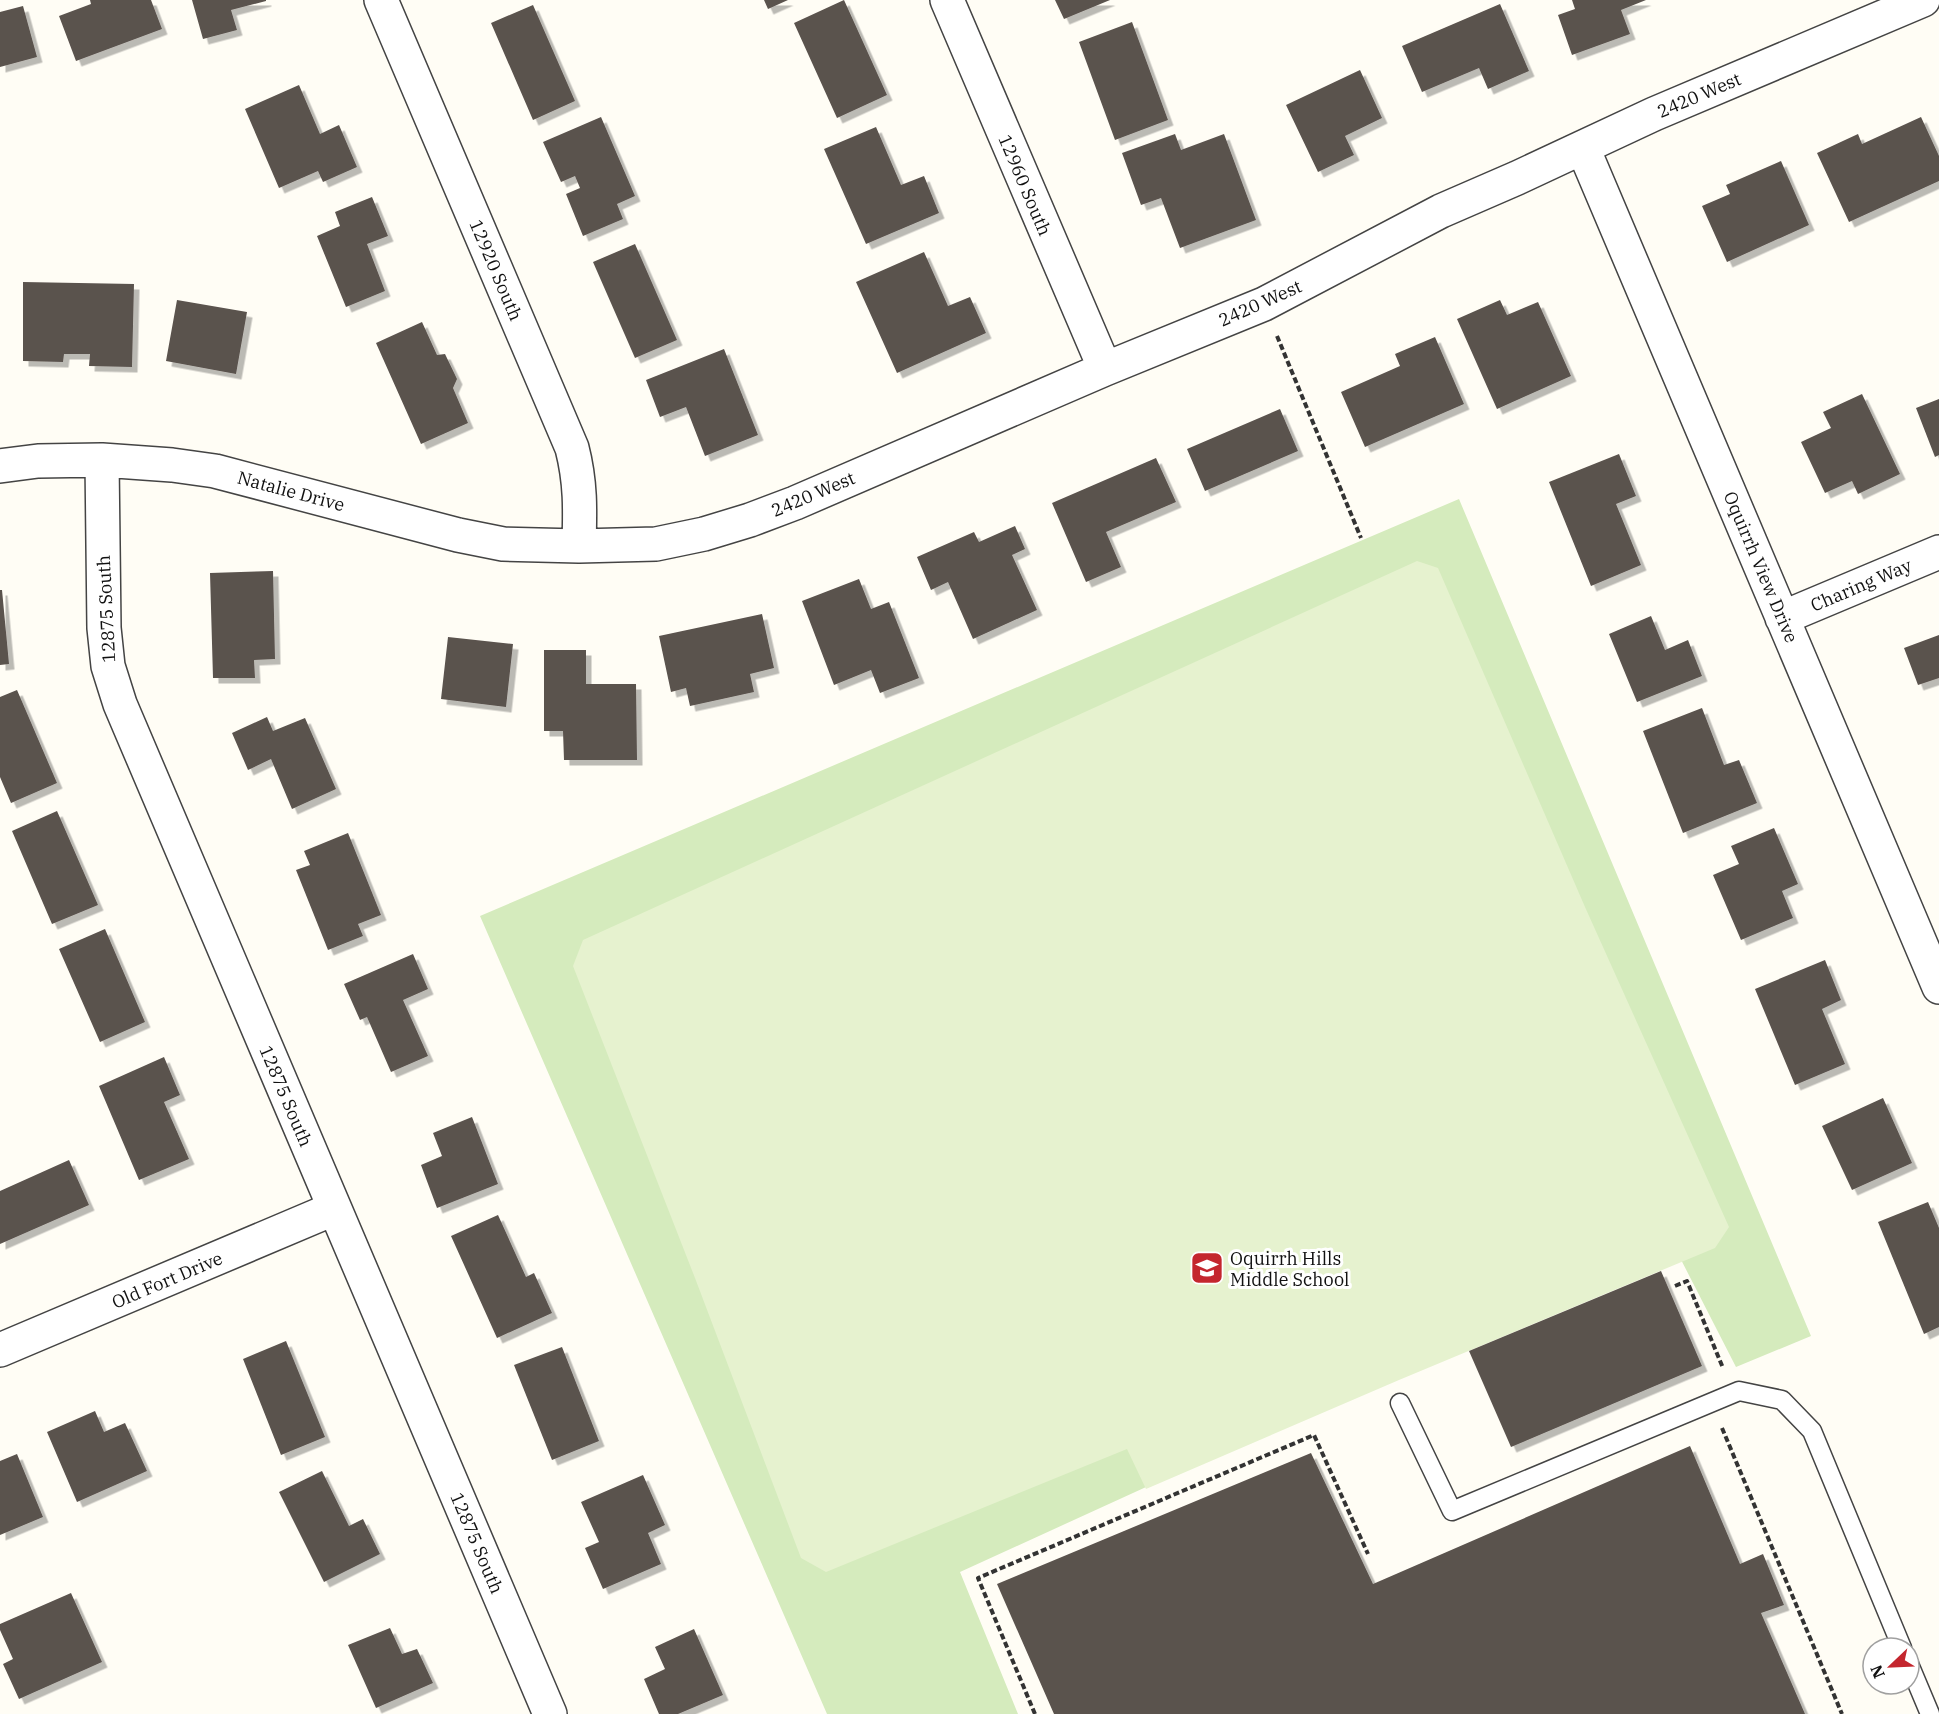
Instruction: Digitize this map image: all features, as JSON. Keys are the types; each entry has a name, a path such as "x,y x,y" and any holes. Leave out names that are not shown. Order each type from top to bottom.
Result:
{"street":[{"name":"12920 South","path":"381,0 572,448 579,473 579,546"},
{"name":"12960 South","path":"947,0 1104,369"},
{"name":"2420 West","path":"579,546 656,544 704,534 750,520 1263,304 1441,211 1654,114 1923,0"},
{"name":"Oquirrh View Drive","path":"1583,148 1939,987"},
{"name":"Natalie Drive","path":"0,466 38,461 102,460 172,465 215,471 458,536 503,544 579,546"},
{"name":"12875 South","path":"102,460 104,628 111,676 120,704 333,1209 550,1714"},
{"name":"Charing Way","path":"1782,618 1939,552"},
{"name":"Old Fort Drive","path":"0,1350 333,1209"}],"lane":[{"path":"1400,1403 1452,1511 1739,1391 1782,1400 1812,1431 1897,1636"},
{"path":"1921,1693 1930,1714"}],"path":[{"path":"1275,333 1361,538"},
{"path":"1675,1286 1687,1281 1724,1370"},
{"path":"1718,1419 1842,1714"},
{"path":"1035,1714 978,1578 1314,1434 1368,1554"}],"green space":[{"name":"Oquirrh Hills Middle School","path":"1459,499 1811,1336 1736,1367 1674,1246 960,1572 1018,1714 827,1714 480,916"},
{"path":"1417,561 1438,568 1585,907 1729,1227 1715,1248 1146,1489 1127,1449 826,1572 801,1558 573,966 583,940"}],"building":[{"path":"90,0 151,0 162,29 76,61 59,16 91,4"},
{"path":"192,0 266,1 231,10 237,30 203,39"},
{"path":"764,0 788,0 768,9"},
{"path":"844,0 887,95 837,118 794,23"},
{"path":"1055,0 1110,0 1064,19"},
{"path":"1572,0 1646,0 1621,10 1630,34 1572,55 1558,15 1575,9"},
{"path":"1500,4 1529,71 1488,89 1479,68 1422,92 1402,46"},
{"path":"533,5 575,101 533,120 491,23"},
{"path":"23,6 37,57 0,67 0,12"},
{"path":"1132,22 1168,120 1115,140 1079,42"},
{"path":"1360,70 1382,118 1345,136 1354,155 1318,172 1286,105"},
{"path":"299,85 320,134 339,125 357,167 323,182 318,171 279,188 245,109"},
{"path":"601,117 635,196 617,204 623,219 583,236 566,194 580,188 575,176 561,182 543,142"},
{"path":"1921,117 1939,156 1939,181 1849,222 1817,153 1858,134 1862,144"},
{"path":"876,127 901,185 924,176 939,213 866,244 824,149"},
{"path":"1175,134 1181,150 1224,134 1256,220 1180,248 1161,198 1141,205 1122,153"},
{"path":"1781,161 1809,225 1727,262 1702,206 1730,194 1726,185"},
{"path":"372,197 388,236 367,244 385,291 346,307 317,236 340,226 335,212"},
{"path":"635,244 677,340 635,358 593,262"},
{"path":"924,252 948,306 970,297 986,333 897,373 856,282"},
{"path":"23,282 134,284 132,367 89,366 90,354 64,354 63,362 23,361"},
{"path":"177,300 247,312 236,374 166,361"},
{"path":"1500,300 1507,315 1538,302 1571,376 1497,409 1457,319"},
{"path":"422,322 437,355 445,354 457,379 453,388 468,423 421,444 376,343"},
{"path":"1435,337 1464,404 1365,447 1341,392 1400,366 1395,354"},
{"path":"724,349 758,435 705,456 686,407 660,417 646,380"},
{"path":"1862,394 1900,474 1858,494 1852,481 1825,493 1801,442 1831,428 1823,412"},
{"path":"1939,399 1939,455 1935,457 1916,408"},
{"path":"1280,409 1298,451 1205,491 1187,449"},
{"path":"1619,454 1636,496 1616,504 1641,565 1591,586 1549,482"},
{"path":"1156,458 1176,502 1106,532 1121,567 1086,582 1052,503"},
{"path":"1015,526 1025,549 1012,555 1037,610 973,639 948,582 931,590 917,557 974,532 979,542"},
{"path":"273,571 275,659 254,660 255,678 213,678 210,573"},
{"path":"859,579 871,609 889,602 919,678 880,693 871,670 834,685 802,601"},
{"path":"0,590 2,590 9,664 0,665"},
{"path":"762,614 774,668 750,674 754,692 690,706 686,688 671,692 659,636"},
{"path":"1651,616 1665,650 1688,640 1702,676 1637,702 1609,634"},
{"path":"1939,635 1939,678 1918,685 1904,648"},
{"path":"448,637 513,644 506,707 441,699"},
{"path":"544,650 586,650 586,684 636,684 637,760 564,760 563,731 544,731"},
{"path":"17,690 57,783 11,803 0,777 0,697"},
{"path":"1702,708 1724,765 1739,760 1757,803 1683,833 1643,731"},
{"path":"267,717 273,731 305,718 336,789 292,809 271,759 248,770 232,733"},
{"path":"57,811 98,905 52,924 12,831"},
{"path":"1774,828 1798,884 1782,891 1793,918 1741,940 1713,875 1739,864 1731,846"},
{"path":"348,833 381,915 358,924 363,936 328,950 296,870 310,865 304,851"},
{"path":"105,929 145,1022 100,1042 59,949"},
{"path":"413,954 428,989 403,1000 428,1056 391,1072 367,1017 360,1020 344,984"},
{"path":"1825,960 1841,1000 1822,1009 1845,1064 1795,1085 1755,989"},
{"path":"164,1057 180,1095 164,1102 189,1159 139,1180 99,1086"},
{"path":"1883,1098 1912,1163 1852,1190 1822,1126"},
{"path":"472,1117 498,1184 437,1208 421,1165 442,1156 433,1133"},
{"path":"69,1160 89,1205 0,1244 0,1191"},
{"path":"1928,1202 1939,1228 1939,1327 1924,1334 1878,1222"},
{"path":"498,1215 526,1277 534,1273 552,1313 497,1338 451,1236"},
{"path":"1661,1271 1702,1366 1511,1447 1469,1351"},
{"path":"286,1341 325,1437 281,1455 243,1359"},
{"path":"562,1347 599,1441 552,1460 514,1365"},
{"path":"95,1411 104,1432 125,1423 147,1471 77,1502 47,1432"},
{"path":"1690,1446 1740,1564 1763,1554 1784,1605 1761,1613 1805,1714 1054,1714 997,1584 1311,1453 1373,1584"},
{"path":"17,1454 43,1517 0,1535 0,1461"},
{"path":"322,1471 349,1526 363,1519 380,1554 324,1582 279,1492"},
{"path":"643,1475 665,1525 648,1533 661,1564 603,1589 585,1548 599,1542 581,1502"},
{"path":"71,1593 102,1662 19,1699 3,1664 13,1659 0,1630 0,1624"},
{"path":"390,1628 402,1654 417,1649 433,1683 376,1708 348,1645"},
{"path":"694,1629 723,1695 678,1714 659,1714 644,1679 665,1669 655,1647"}],"place":[{"name":"Oquirrh Hills Middle School","path":"1207,1268"}]}
